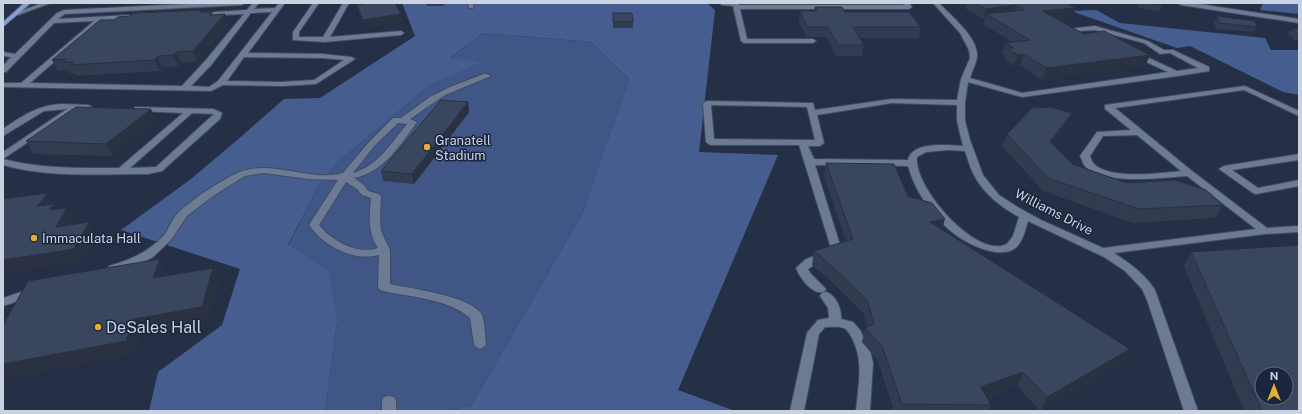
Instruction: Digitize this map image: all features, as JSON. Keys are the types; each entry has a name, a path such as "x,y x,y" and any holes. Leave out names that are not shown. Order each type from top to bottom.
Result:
{"main road":[{"path":"3,25 28,3"}],"street":[{"path":"16,14 48,3"},
{"path":"3,70 59,14 64,12 242,3"},
{"path":"184,89 209,62 256,3"},
{"path":"3,85 211,89 221,83 244,55 282,3"},
{"path":"316,3 296,32 295,39 324,40 361,38 401,33"},
{"path":"324,40 330,33 346,3"},
{"path":"722,3 736,5 909,7 906,3"},
{"name":"Williams Drive","path":"936,3 966,36 971,43 974,52 974,60 965,79 961,103 963,135 980,178 988,189 1000,200 1026,216 1103,251 1134,273 1150,293 1191,411"},
{"path":"1181,3 1299,21"},
{"path":"736,5 744,41 813,41"},
{"path":"194,14 277,10"},
{"path":"51,22 140,17"},
{"path":"22,86 100,19"},
{"path":"965,79 1022,95 1206,69 1171,51 1163,52 1146,42 1095,28 1067,31"},
{"path":"1086,29 1107,39"},
{"path":"1128,50 1178,74"},
{"path":"3,54 15,58"},
{"path":"221,83 282,84 316,82 351,59 323,56 244,55"},
{"path":"3,63 15,58"},
{"path":"403,121 442,92 468,81 487,76"},
{"path":"1265,231 1189,173 1108,107 1245,88 1299,114"},
{"path":"812,113 875,102 961,103"},
{"path":"706,103 810,105 812,113 820,143 710,142 706,103"},
{"path":"3,133 38,110 46,108 75,107 98,108"},
{"path":"3,156 75,107"},
{"path":"3,162 15,166 40,169 148,172 159,169 217,116 218,113 213,111 129,109"},
{"path":"120,171 190,110"},
{"path":"105,272 133,263 148,256 167,237 180,216 242,174 267,170 305,176 344,176 365,172 375,166 413,122 396,120 378,137 344,176 314,225 320,234 344,248 365,254 385,250"},
{"path":"1139,132 1100,134 1085,156 1085,160 1089,165 1097,170 1121,177 1189,173"},
{"path":"802,143 810,162 835,245 835,253 810,262 802,268 805,275 831,301 836,313 834,322"},
{"path":"968,149 946,148 919,151 914,155 912,163 924,192 936,210 963,236 989,248 1006,248 1011,246 1017,237 1026,216"},
{"path":"1299,157 1224,169 1256,191 1299,183"},
{"path":"810,162 912,163"},
{"path":"344,176 360,187 365,193 376,196 374,211 375,230 378,242 385,250 384,286 465,307 476,316 480,344"},
{"name":"Williams Drive","path":"1103,251 1265,231 1299,230"},
{"path":"3,302 44,288"},
{"path":"797,411 813,332 822,323 834,322 849,325 856,333 864,350 867,363 862,411"}],"shaded area":[{"path":"402,3 707,3 715,10 699,152 778,155 678,390 735,411 443,411 471,406 582,214 629,79 591,42 483,33 450,58 482,62 429,86 340,160 319,185 288,245 329,271 337,322 325,411 149,411 158,372 222,325 240,269 121,230 191,179 284,99 320,98 415,36"},
{"path":"1263,3 1299,3 1299,14 1260,10"},
{"path":"1096,10 1120,23 1265,38 1271,50 1299,50 1299,95 1283,92 1190,46 1177,48 1071,11"},
{"path":"483,33 591,42 629,79 582,214 471,406 443,411 325,411 337,322 288,246 319,185 340,160 429,86 481,62 449,59"}],"building":[{"path":"362,3 395,3 401,14 363,20 357,5 363,4"},
{"path":"976,3 1067,3 1076,8 1042,11 1084,34 1104,31 1150,55 1046,68 1024,54 1018,55 1007,48 1014,48 1006,43 1030,40 986,14 1024,10 1016,5 986,9"},
{"path":"1143,3 1160,3 1162,5"},
{"path":"815,7 842,7 845,12 909,12 921,27 853,27 864,45 838,45 828,27 807,27 800,11 817,11"},
{"path":"203,10 200,12 213,12 210,15 225,14 193,51 176,52 173,55 158,56 154,60 70,65 74,62 64,62 67,59 52,60 100,20 114,20 118,17 130,16 133,13"},
{"path":"613,13 632,13 633,22 613,22"},
{"path":"1217,16 1255,21 1257,27 1219,23"},
{"path":"1292,28 1299,29 1299,34 1298,34"},
{"name":"Granatell Stadium","path":"441,100 468,102 412,174 381,171"},
{"path":"76,107 151,109 106,144 26,141"},
{"path":"1050,107 1072,113 1050,142 1072,164 1127,183 1175,180 1206,190 1223,205 1139,209 1048,178 1007,134 1032,108"},
{"path":"826,163 894,164 908,196 932,203 945,219 930,222 1130,349 1047,397 1023,372 981,387 991,405 902,404 882,346 865,328 874,324 867,300 814,251 853,239"},
{"name":"Immaculata Hall","path":"47,193 38,206 54,204 49,210 67,208 56,227 89,222 74,249 3,260 3,199"},
{"path":"1299,245 1299,411 1262,411 1260,406 1294,406 1294,366 1254,366 1254,393 1191,252"},
{"name":"DeSales Hall","path":"160,259 153,278 213,268 202,307 134,319 126,341 3,364 3,325 28,281"}],"place":[{"name":"Granatell Stadium","path":"427,147"},
{"name":"Immaculata Hall","path":"34,238"},
{"name":"DeSales Hall","path":"98,327"}]}
